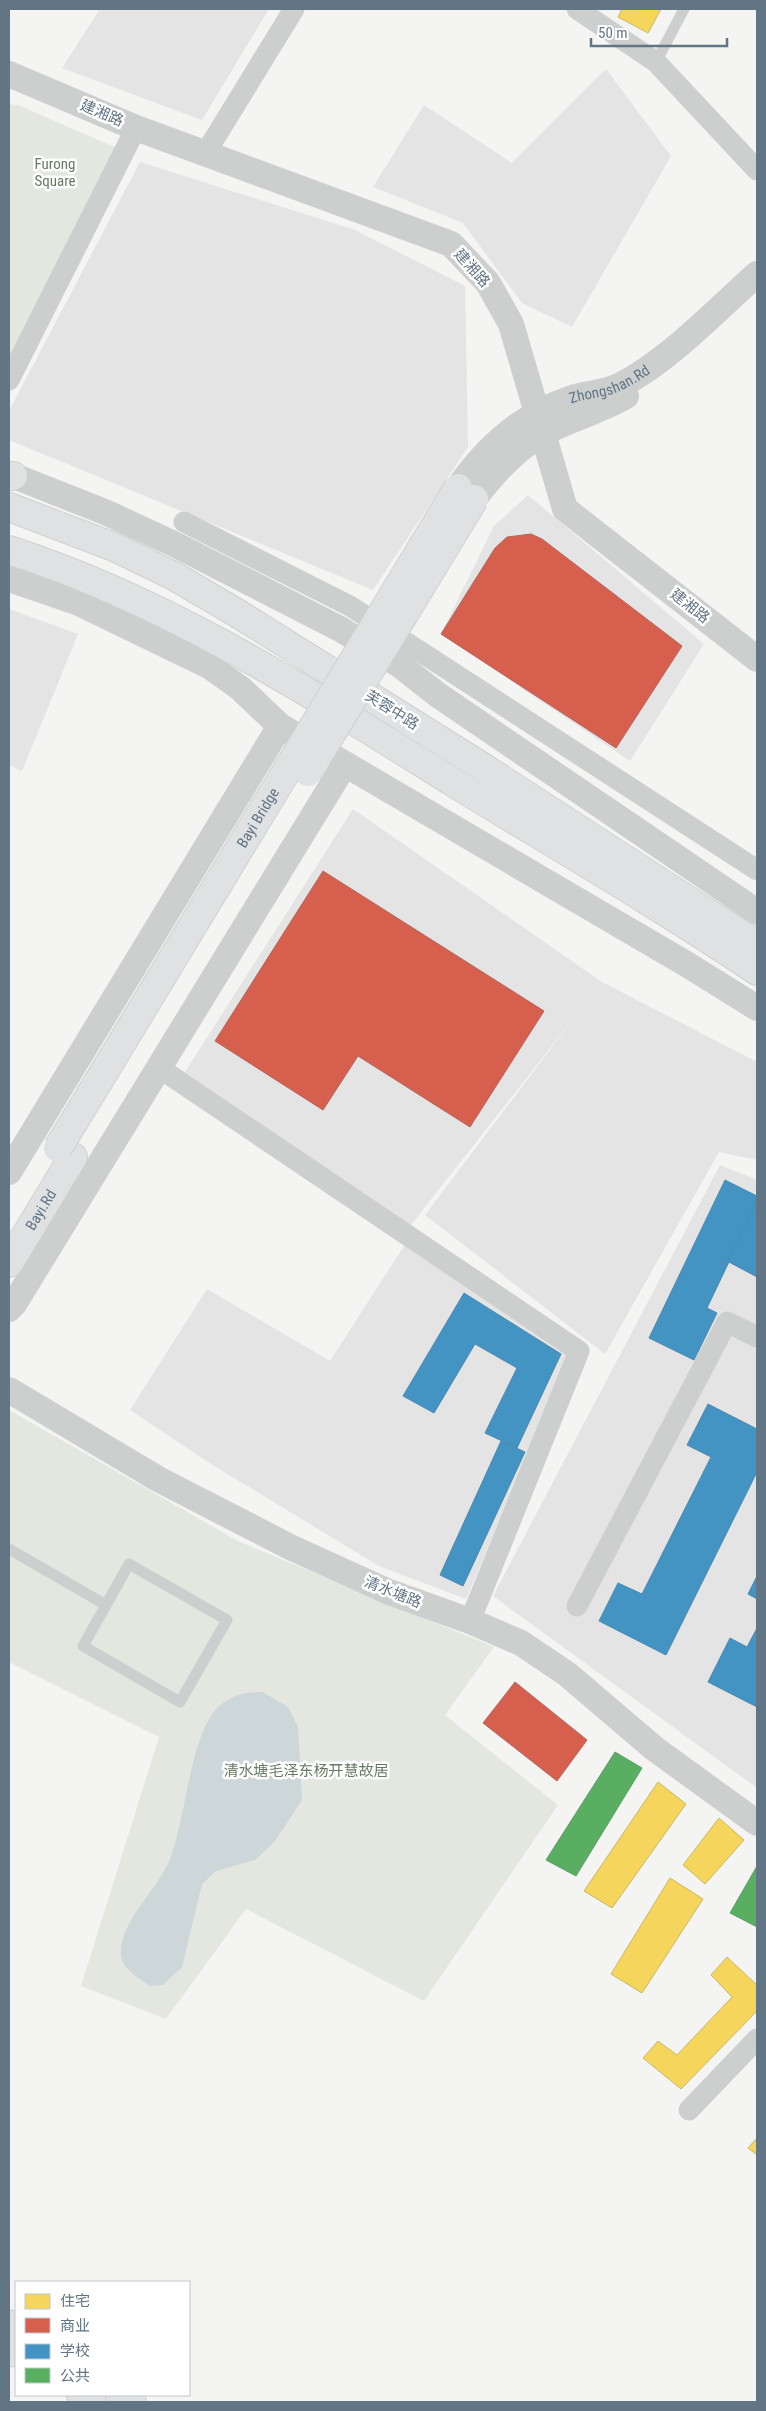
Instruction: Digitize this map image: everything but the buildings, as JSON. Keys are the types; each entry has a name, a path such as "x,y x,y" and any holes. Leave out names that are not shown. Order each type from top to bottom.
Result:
{"main road":[{"name":"Bayi Bridge","path":"65,1152 466,493"},
{"name":"芙蓉中路","path":"9,507 114,547 174,576 237,613 481,766 757,945"},
{"name":"芙蓉中路","path":"9,550 46,562 139,600 309,693 670,913 757,971"},
{"name":"Bayi.Rd","path":"9,1228 65,1152"},
{"name":"Bayi.Rd","path":"9,1263 65,1152"}],"street":[{"path":"205,154 294,9"},
{"path":"577,9 656,62 757,170"},
{"name":"建湘路","path":"9,74 136,128 451,244 488,283 510,324 565,509 757,659"},
{"path":"9,380 136,128"},
{"name":"Zhongshan.Rd","path":"466,493 507,460 539,424 570,398 619,386 654,363 757,274"},
{"name":"Zhongshan.Rd","path":"539,424 622,398 664,372 757,289"},
{"path":"10,475 105,512 176,545 340,629 401,666 438,695 757,912"},
{"path":"184,522 350,606 757,870"},
{"path":"9,579 79,603 209,666 240,688 280,726 688,965 757,1008"},
{"path":"9,1172 280,726"},
{"path":"9,1309 18,1298 345,764"},
{"path":"158,1067 579,1351 470,1620"},
{"path":"577,1606 727,1322 757,1337"},
{"name":"清水塘路","path":"9,1390 158,1479 290,1547 388,1592 470,1620 521,1643 545,1658 627,1727 757,1823"},
{"path":"688,2110 757,2039"}],"lane":[{"path":"656,62 684,9"},
{"path":"9,1549 106,1605"},
{"path":"129,1564 227,1620 180,1702 83,1646 106,1605 129,1564"}],"shaded area":[{"path":"100,9 269,9 202,120 62,68"},
{"path":"606,69 671,156 572,327 522,303 463,223 373,187 424,105 512,163"},
{"path":"140,162 355,230 465,286 468,447 373,590 9,440 9,411"},
{"path":"528,495 704,644 630,761 441,634 494,526"},
{"path":"9,609 78,634 22,771 9,765"},
{"path":"353,809 602,982 757,1062 757,1160 719,1152 605,1354 425,1215 577,1014 410,1226 185,1072"},
{"path":"720,1165 757,1180 757,1788 493,1596"},
{"path":"404,1246 570,1355 466,1599 379,1566 211,1464 130,1410 207,1289 330,1361"},
{"path":"263,1692 288,1707 298,1727 302,1800 275,1841 255,1860 216,1871 202,1884 182,1967 163,1985 150,1986 134,1975 124,1964 121,1948 124,1935 170,1859 176,1842 195,1757 209,1720 218,1707 229,1699 245,1693"}],"green space":[{"name":"Furong Square","path":"9,104 18,105 119,149 9,361"},
{"name":"清水塘毛泽东杨开慧故居","path":"9,1410 238,1541 494,1647 445,1715 558,1805 424,2001 246,1909 166,2019 81,1986 159,1737 9,1662"}]}
